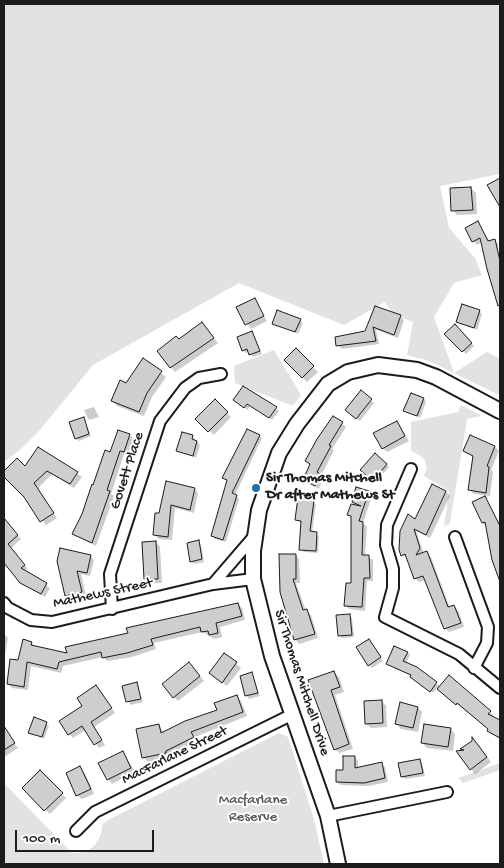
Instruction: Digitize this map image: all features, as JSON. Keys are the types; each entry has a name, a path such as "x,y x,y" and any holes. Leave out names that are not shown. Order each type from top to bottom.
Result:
{"street":[{"name":"Sir Thomas Mitchell Drive","path":"338,864 328,816 272,656 253,579 259,510 279,453 308,407 328,384 348,372 378,365 417,370 436,377 500,411"},
{"name":"Govett Place","path":"112,609 110,574 160,421 185,388 200,378 221,374"},
{"path":"411,469 387,524 386,545 393,568 393,588 385,616 459,654 500,688"},
{"path":"213,584 256,534"},
{"path":"455,537 488,627 487,643 474,668"},
{"name":"Mathews Street","path":"4,603 8,608 31,620 52,622 213,584 253,579"},
{"name":"MacFarlane Street","path":"76,831 95,812 293,714"},
{"path":"328,816 447,792"}],"green space":[{"path":"4,4 500,4 500,174 440,186 449,228 475,258 482,275 454,283 434,317 454,373 487,352 500,359 499,395 429,361 407,355 413,322 393,314 385,302 344,325 239,283 93,365 39,431 20,450 4,462"},
{"path":"274,350 301,395 293,406 235,383 234,366"},
{"path":"461,405 482,416 467,419 450,523 444,527 449,491 424,476 427,468 425,461 421,456 411,451 411,422 458,412"},
{"name":"Macfarlane Reserve","path":"279,733 288,737 314,819 324,864 4,864 4,783 72,853 86,852 95,845 101,834 102,825 108,820"},
{"path":"500,763 500,770 463,783 458,778"}],"building":[{"path":"500,178 500,207 487,185"},
{"path":"471,187 473,210 451,211 450,188"},
{"path":"478,221 488,241 495,239 500,261 500,305 498,306 480,238 472,242 465,228"},
{"path":"255,298 264,316 245,325 236,307"},
{"path":"462,304 480,310 474,328 456,322"},
{"path":"375,306 401,315 394,335 373,327 376,341 336,346 335,337 365,331"},
{"path":"277,310 301,319 295,332 272,324"},
{"path":"202,322 214,338 170,368 157,351 176,336 179,339"},
{"path":"455,324 472,343 462,352 444,334"},
{"path":"252,331 260,351 249,355 247,349 242,351 237,337"},
{"path":"296,348 314,366 302,378 284,360"},
{"path":"143,358 162,371 147,393 139,412 111,401 120,380 126,383"},
{"path":"243,386 277,407 269,418 247,404 244,408 233,400"},
{"path":"361,390 372,399 356,419 345,410"},
{"path":"411,393 424,398 417,416 403,411"},
{"path":"215,399 228,412 208,432 195,419"},
{"path":"333,416 343,422 329,445 331,446 317,472 320,474 315,486 303,480 310,464 305,461"},
{"path":"84,417 89,434 75,439 69,422"},
{"path":"397,421 405,436 382,449 373,433"},
{"path":"247,429 260,435 232,493 237,495 223,540 211,536 227,480 222,478"},
{"path":"118,430 130,434 124,452 120,451 107,490 110,491 92,543 72,534 82,514 105,450 110,452"},
{"path":"182,432 193,435 192,439 197,441 193,456 176,451"},
{"path":"470,435 495,446 487,466 489,467 486,493 468,490 473,456 463,451"},
{"path":"38,447 78,472 70,484 47,471 34,483 54,513 40,522 24,497 4,477 4,471 17,458 25,466"},
{"path":"375,453 387,464 373,481 360,470"},
{"path":"166,481 195,488 190,510 171,505 168,537 153,535 155,513 159,513"},
{"path":"432,484 446,491 426,535 414,529 420,548 416,555 427,551 448,607 454,605 461,623 444,629 423,576 414,579 405,554 401,556 399,550 400,531 408,514 415,519"},
{"path":"356,487 369,491 359,521 363,522 362,555 369,555 370,578 364,578 362,607 344,606 346,583 351,583 351,516 347,515 351,504 361,506 352,502"},
{"path":"485,496 500,526 500,582 492,560 485,522 482,523 472,502"},
{"path":"298,497 314,500 310,531 317,532 316,551 299,550 301,521 295,520"},
{"path":"4,518 18,535 8,544 25,565 21,568 47,583 41,594 20,583 4,563"},
{"path":"199,540 202,559 190,562 187,543"},
{"path":"156,541 158,579 144,579 142,542"},
{"path":"60,548 91,555 87,573 77,571 82,592 65,596 57,561"},
{"path":"279,554 296,554 296,579 293,579 303,610 307,609 315,634 294,640 280,592"},
{"path":"238,603 242,616 216,623 218,633 209,635 208,631 201,632 200,627 151,639 153,645 127,653 102,658 101,652 59,662 57,669 27,662 24,687 7,684 10,659 18,660 23,639 32,642 31,645 67,653 65,647 128,633 126,628"},
{"path":"350,614 352,635 338,636 336,615"},
{"path":"369,639 381,657 368,666 356,647"},
{"path":"394,646 408,652 403,661 417,667 437,682 430,692 410,677 411,675 386,664"},
{"path":"224,653 237,662 222,683 209,673"},
{"path":"189,662 200,676 173,698 162,684"},
{"path":"334,671 340,687 331,690 349,744 334,750 308,680"},
{"path":"252,672 258,693 245,696 240,676"},
{"path":"449,675 491,711 488,714 500,720 500,738 487,731 488,729 437,689"},
{"path":"137,682 141,699 126,702 122,686"},
{"path":"96,685 112,708 91,722 102,740 94,745 82,726 68,735 59,721 82,706 77,698"},
{"path":"237,695 243,712 191,732 194,737 166,751 166,753 142,758 136,729 159,724 161,733 185,721 217,710 214,703"},
{"path":"382,700 383,723 365,724 364,701"},
{"path":"400,702 418,707 413,728 395,724"},
{"path":"34,717 47,722 42,737 28,733"},
{"path":"424,724 451,728 448,747 421,743"},
{"path":"4,726 15,743 4,750"},
{"path":"472,737 487,757 470,770 456,751 464,750 460,749 472,741"},
{"path":"123,751 131,768 107,780 98,763"},
{"path":"343,756 355,756 355,768 382,762 385,778 364,783 336,782 336,770 343,770"},
{"path":"420,759 423,773 401,777 398,763"},
{"path":"80,766 91,789 76,796 66,773"},
{"path":"40,770 63,793 44,811 22,788"}],"place":[{"name":"Sir Thomas Mitchell Dr after Mathews St","path":"256,488"}]}
